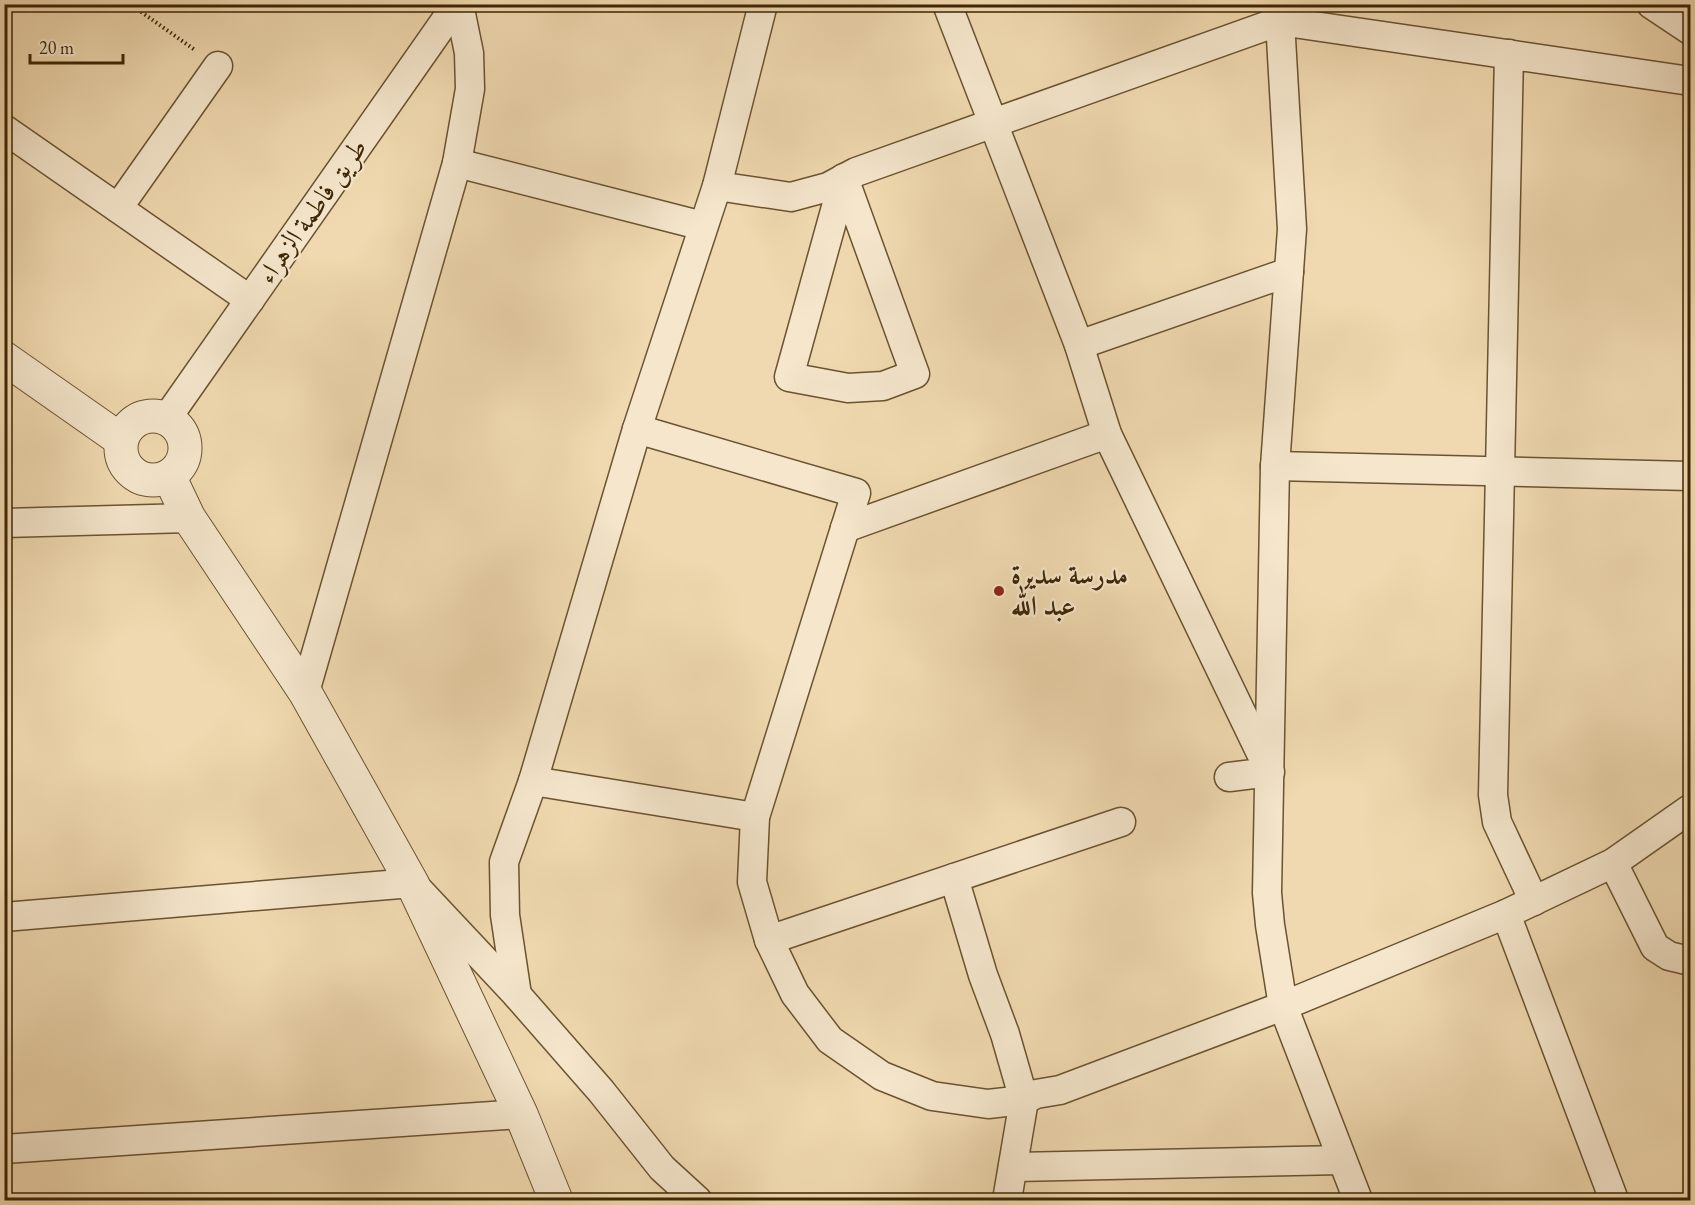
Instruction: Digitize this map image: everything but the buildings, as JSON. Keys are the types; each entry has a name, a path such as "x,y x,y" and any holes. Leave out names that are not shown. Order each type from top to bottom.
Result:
{"street":[{"path":"304,692 457,163 470,89 469,53 458,4"},
{"name":"طريق فاطمة الزهراء","path":"167,418 458,4"},
{"path":"517,996 505,915 504,862 533,781 637,429 717,186 763,4"},
{"path":"947,4 1079,345 1107,434 1269,772"},
{"path":"1651,4 1690,30"},
{"path":"717,186 791,197 828,187 856,172 993,123 1278,13 1509,54 1690,81"},
{"path":"1278,13 1292,229 1275,466 1269,772 1270,925 1283,1006 1358,1200"},
{"path":"1509,54 1493,795 1497,822 1534,901"},
{"path":"118,208 218,66"},
{"path":"4,129 250,300"},
{"path":"457,163 704,226"},
{"path":"844,178 915,374 883,386 848,388 789,377 844,178"},
{"path":"1079,345 1289,272"},
{"path":"4,358 121,440"},
{"path":"156,415 167,418 183,435 186,447 184,457 178,469 169,476 158,480 147,479 131,471 124,462 121,440 126,430 135,421 156,415"},
{"path":"637,429 856,494 755,817 752,882 769,940 795,994 830,1040 882,1076 932,1096 988,1104 1024,1100 1036,1094 1060,1090 1283,1006 1534,901 1612,862 1690,809"},
{"path":"845,528 1107,434"},
{"path":"1275,466 1690,476"},
{"path":"169,476 189,518 304,692 412,883 521,1114 556,1200"},
{"path":"4,523 189,518"},
{"path":"1229,777 1269,772"},
{"path":"533,781 755,817"},
{"path":"769,940 1121,822"},
{"path":"1612,862 1655,947 1669,956 1690,961"},
{"path":"954,878 1024,1100 1007,1200"},
{"path":"4,917 412,883"},
{"path":"412,883 602,1091 662,1168 697,1200"},
{"path":"1506,914 1614,1200"},
{"path":"4,1149 521,1114"},
{"path":"1013,1167 1342,1160"}],"path":[{"path":"130,4 218,66"}],"place":[{"name":"مدرسة سديرة عبد الله","path":"999,591"}]}
